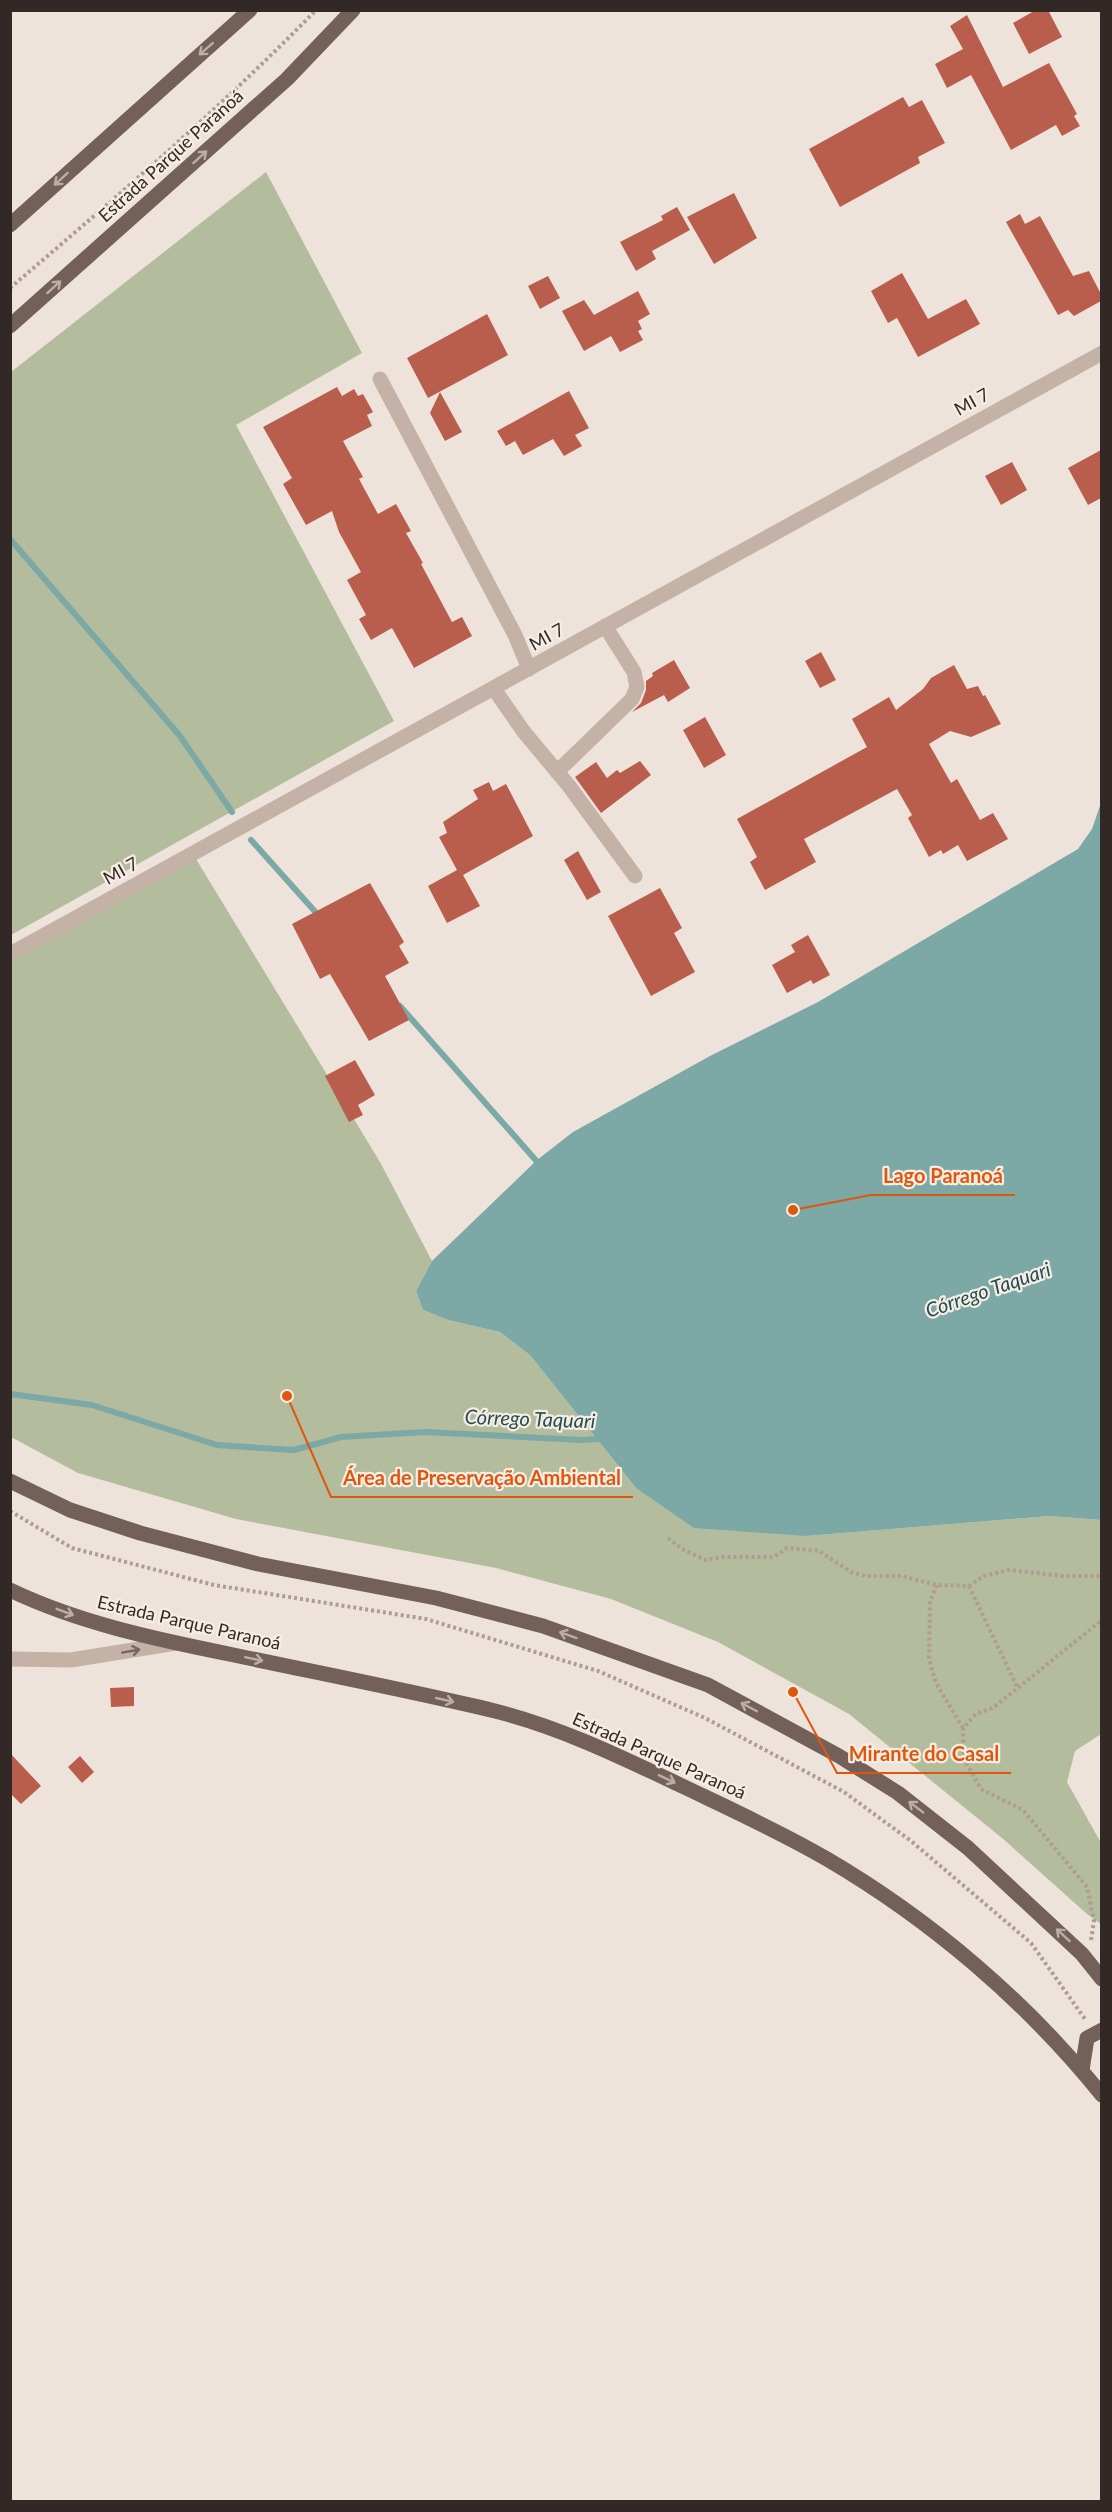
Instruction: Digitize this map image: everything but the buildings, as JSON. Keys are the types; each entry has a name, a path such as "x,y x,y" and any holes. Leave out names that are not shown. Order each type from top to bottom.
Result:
{"main road":[{"path":"10,225 250,10"},
{"name":"Estrada Parque Paranoá","path":"10,326 287,79 353,10"},
{"path":"10,1481 70,1510 140,1533 258,1564 436,1598 543,1626 708,1685 839,1756 898,1793 968,1848 1082,1954 1101,1979"},
{"name":"Estrada Parque Paranoá","path":"12,1594 75,1616 176,1643 498,1712 604,1749 750,1818 827,1858 922,1920 1002,1988 1082,2070 1101,2095"},
{"path":"1082,2070 1087,2038 1098,2031"}],"street":[{"name":"MI 7","path":"10,954 1101,353"},
{"path":"380,379 515,635 529,669"},
{"path":"557,772 632,699 637,687 634,672 605,626"},
{"path":"494,689 634,876"},
{"path":"10,1659 71,1660 176,1643"}],"path":[{"path":"10,288 117,196 284,43 316,10"},
{"path":"10,1511 72,1548 214,1585 426,1619 598,1671 705,1718 844,1792 911,1841 1031,1943 1098,2031"},
{"path":"668,1538 682,1549 706,1560 722,1557 774,1557 787,1548 819,1551 851,1572 865,1576 901,1576 937,1585 969,1586 984,1576 1009,1570 1064,1576 1101,1576"},
{"path":"937,1585 930,1601 929,1659 936,1683 963,1728 964,1759 981,1790 1023,1810 1087,1887 1094,1921 1092,1938 1082,1954"},
{"path":"969,1586 1017,1687"},
{"path":"963,1728 976,1714 993,1708 1101,1620"}],"green space":[{"path":"266,172 362,353 236,425 394,721 11,935 11,372"},
{"path":"196,859 380,1162 432,1261 416,1291 423,1310 448,1320 500,1332 530,1355 636,1488 806,1536 1050,1516 1101,1520 1101,1734 1075,1751 1067,1782 1101,1843 1101,1924 1002,1838 849,1714 718,1642 611,1599 496,1568 236,1519 78,1473 11,1437 11,957"}],"water":[{"path":"1101,803 1101,1520 1050,1516 806,1536 694,1528 636,1488 530,1355 500,1332 448,1320 423,1310 416,1291 432,1261 537,1160 573,1132 710,1056 818,1002 1078,849 1092,829"}],"waterway":[{"path":"10,539 180,736 232,812"},
{"path":"251,840 319,916"},
{"path":"400,1006 540,1165"},
{"name":"Córrego Taquari","path":"10,1394 92,1405 217,1445 294,1450 341,1437 425,1432 582,1440 606,1437"}],"place":[{"name":"Lago Paranoá","path":"793,1210"},
{"name":"Área de Preservação Ambiental","path":"287,1396"},
{"name":"Mirante do Casal","path":"793,1692"}]}
